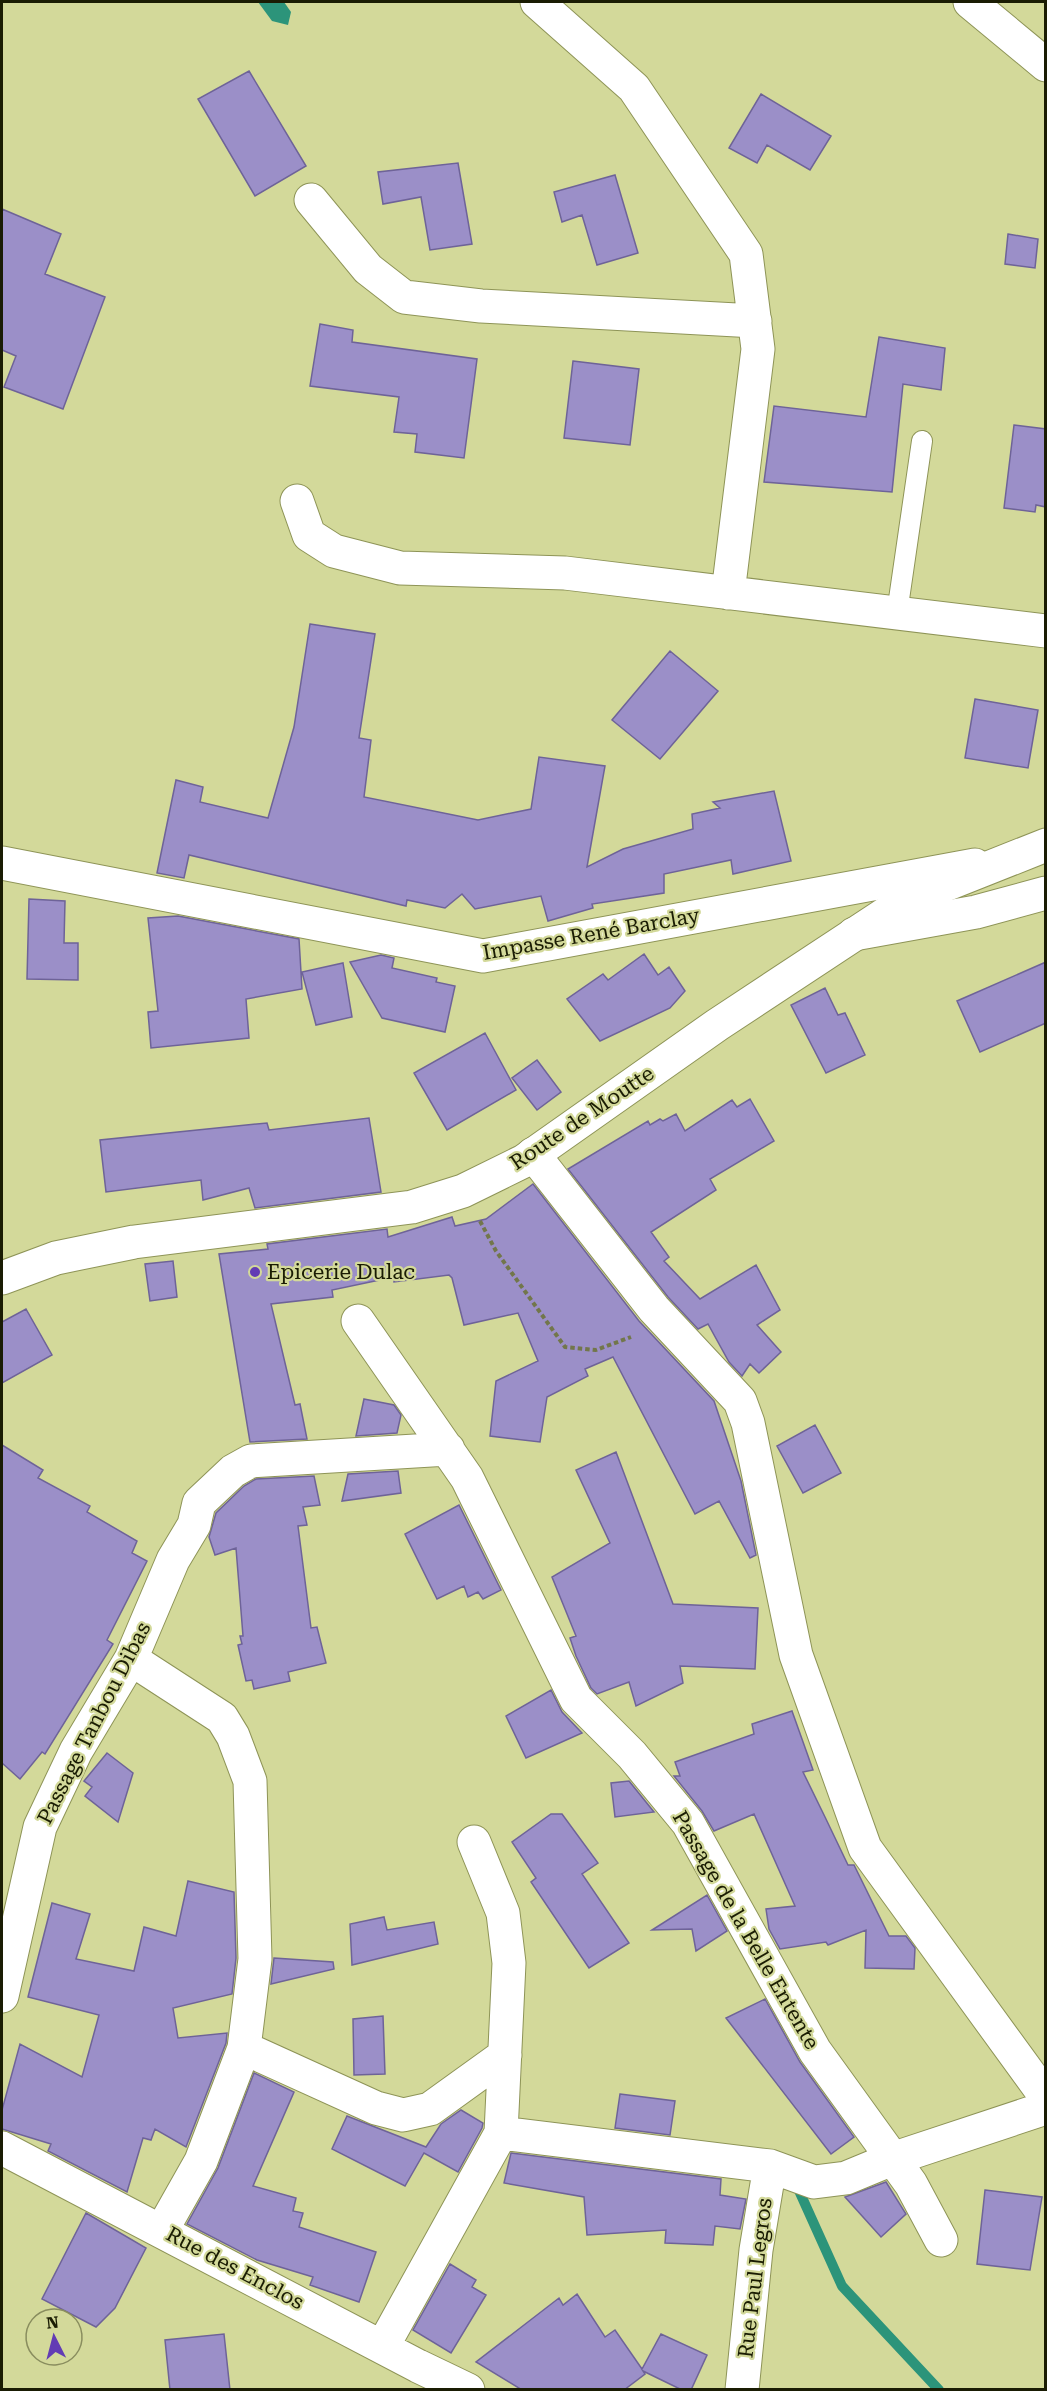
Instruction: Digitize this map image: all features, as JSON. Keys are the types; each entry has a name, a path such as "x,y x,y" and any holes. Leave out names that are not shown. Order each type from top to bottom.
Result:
{"street":[{"path":"537,2 634,88 746,254 759,349 728,593"},
{"path":"987,8 1046,65"},
{"path":"311,200 368,270 404,297 481,306 755,321"},
{"path":"297,501 309,535 334,551 400,568 565,573 1046,631"},
{"name":"Route de Moutte","path":"2,1278 57,1258 134,1242 412,1207 463,1191 533,1154 717,1025 905,901 1005,859 1046,845"},
{"name":"Impasse René Barclay","path":"2,863 483,956 1005,859"},
{"path":"852,934 976,912 1046,893"},
{"path":"533,1154 664,1320 740,1401 748,1423 796,1655 865,1848 1046,2097"},
{"name":"Passage de la Belle Entente","path":"358,1321 467,1478 576,1699 632,1755 688,1822 815,2051 911,2184 941,2240"},
{"name":"Passage Tanbou Dibas","path":"2,1996 40,1827 76,1751 131,1659 173,1560 194,1525 199,1503 233,1471 251,1461 448,1449"},
{"path":"131,1659 222,1718 233,1737 250,1781 255,1959 244,2048 201,2161 162,2230"},
{"path":"382,2346 501,2133 509,1963 503,1913 474,1842"},
{"path":"244,2048 376,2108 404,2115 430,2109 505,2055"},
{"path":"501,2133 770,2166 814,2182 846,2178 892,2159 1046,2108"},
{"name":"Rue des Enclos","path":"2,2148 382,2346 415,2378 468,2390"},
{"name":"Rue Paul Legros","path":"742,2390 756,2250 770,2166"}],"lane":[{"path":"897,613 922,441"}],"path":[{"path":"463,1191 496,1251 565,1347 596,1350 627,1340 664,1320"}],"water":[{"path":"258,2 284,2 291,12 288,25 272,21"}],"building":[{"path":"249,71 306,166 255,196 198,99"},
{"path":"761,94 831,136 810,170 767,145 757,163 729,148"},
{"path":"458,163 472,244 430,250 421,197 383,204 378,172"},
{"path":"615,175 638,253 597,265 582,215 562,222 554,192"},
{"path":"2,209 61,234 45,274 105,297 63,409 4,387 16,356 2,350"},
{"path":"1008,234 1038,239 1035,268 1005,264"},
{"path":"320,324 353,330 352,342 477,359 464,458 415,452 417,434 394,432 399,397 310,386"},
{"path":"879,337 945,348 941,390 903,384 892,492 764,482 774,406 866,417"},
{"path":"573,361 639,369 630,445 564,438"},
{"path":"1014,425 1046,429 1046,507 1036,505 1035,512 1004,508"},
{"path":"310,624 375,634 359,738 371,740 364,797 478,820 531,809 539,757 605,766 587,867 623,849 693,829 692,814 720,808 713,802 774,791 791,861 733,874 731,860 664,874 664,893 592,904 593,908 548,921 541,896 475,909 462,894 445,908 407,900 406,906 189,855 184,878 157,873 176,780 203,787 200,802 268,818 294,727"},
{"path":"670,651 718,691 660,759 612,720"},
{"path":"975,699 1038,710 1028,768 965,758"},
{"path":"29,899 65,901 64,943 78,943 78,980 27,979"},
{"path":"178,916 299,939 302,989 246,999 249,1038 151,1048 148,1012 158,1011 148,918"},
{"path":"644,954 658,975 669,967 685,991 670,1008 600,1041 567,999 603,974 608,980"},
{"path":"381,955 394,958 392,968 437,978 436,982 455,986 445,1032 382,1018 350,962"},
{"path":"1046,962 1046,1023 980,1052 957,1001"},
{"path":"343,963 352,1017 316,1025 302,972"},
{"path":"825,988 838,1015 845,1013 865,1055 826,1073 791,1005"},
{"path":"485,1033 516,1090 447,1130 414,1073"},
{"path":"537,1060 561,1092 537,1110 512,1078"},
{"path":"750,1099 774,1141 710,1179 716,1190 651,1232 669,1257 664,1261 700,1299 756,1265 780,1310 757,1325 781,1352 759,1373 750,1364 742,1376 729,1362 708,1324 698,1329 668,1297 568,1169 648,1121 650,1125 676,1114 685,1131 732,1100 737,1107"},
{"path":"369,1118 381,1192 255,1208 249,1188 203,1200 201,1180 106,1192 100,1140 267,1123 269,1130"},
{"path":"533,1184 639,1321 714,1401 741,1481 756,1555 750,1558 719,1501 695,1514 613,1357 585,1369 588,1376 547,1397 540,1442 490,1436 496,1381 538,1361 518,1313 464,1325 452,1278 449,1275 394,1282 394,1277 332,1290 333,1297 271,1304 295,1405 300,1404 307,1439 250,1442 219,1254 268,1249 267,1244 387,1229 388,1237 452,1217 455,1226 486,1219"},
{"path":"173,1261 177,1297 150,1301 145,1264"},
{"path":"26,1309 52,1355 2,1383 2,1322"},
{"path":"364,1399 394,1405 401,1415 397,1433 356,1436"},
{"path":"815,1425 841,1473 803,1493 777,1446"},
{"path":"2,1445 43,1470 38,1478 90,1506 87,1512 137,1541 132,1553 147,1561 107,1640 113,1644 45,1754 42,1752 20,1779 2,1763"},
{"path":"616,1452 673,1604 758,1608 755,1669 680,1666 683,1683 636,1706 629,1682 597,1694 591,1688 576,1656 570,1638 576,1636 552,1577 610,1543 576,1470"},
{"path":"398,1471 401,1493 342,1501 348,1474"},
{"path":"314,1476 320,1505 303,1507 307,1525 298,1526 311,1628 317,1627 326,1663 288,1672 290,1681 254,1689 252,1680 246,1681 238,1645 242,1644 240,1636 243,1636 236,1548 215,1555 209,1537 216,1513 244,1486 256,1479"},
{"path":"459,1505 501,1590 483,1599 478,1592 468,1597 464,1586 437,1599 405,1534"},
{"path":"551,1690 562,1712 582,1733 526,1758 506,1716"},
{"path":"792,1711 813,1770 803,1772 848,1865 854,1865 889,1936 906,1936 915,1948 914,1969 865,1968 866,1930 828,1945 826,1942 780,1949 769,1929 766,1909 795,1906 754,1814 714,1831 702,1811 674,1776 680,1776 675,1762 754,1734 752,1724"},
{"path":"107,1753 133,1773 118,1822 85,1796 92,1787 84,1781"},
{"path":"629,1781 654,1812 615,1817 611,1783"},
{"path":"551,1814 562,1814 598,1863 582,1874 629,1943 589,1968 531,1882 536,1878 512,1842"},
{"path":"188,1881 234,1892 236,1958 232,1994 173,2008 178,2038 227,2033 226,2043 186,2147 155,2129 151,2140 143,2138 127,2192 48,2151 51,2144 2,2129 2,2110 20,2044 82,2077 99,2015 28,1997 52,1903 90,1914 76,1959 134,1971 144,1927 176,1936"},
{"path":"707,1895 727,1931 696,1951 692,1929 652,1930"},
{"path":"384,1917 387,1930 434,1922 438,1944 352,1965 350,1924"},
{"path":"274,1958 333,1962 334,1969 271,1984"},
{"path":"765,1999 800,2062 854,2137 831,2154 726,2018"},
{"path":"383,2016 385,2074 354,2075 353,2019"},
{"path":"254,2073 294,2092 253,2186 296,2198 293,2211 303,2213 299,2227 376,2252 359,2302 310,2285 313,2277 257,2260 187,2224 218,2168"},
{"path":"620,2094 675,2101 670,2135 615,2128"},
{"path":"461,2110 483,2123 458,2172 424,2153 405,2186 332,2149 347,2116 426,2147 441,2124"},
{"path":"511,2153 721,2179 720,2195 746,2199 740,2229 715,2226 713,2245 665,2243 666,2230 587,2235 584,2197 504,2183"},
{"path":"886,2182 906,2214 881,2237 845,2197"},
{"path":"985,2190 1042,2197 1030,2270 977,2264"},
{"path":"86,2213 146,2248 115,2308 96,2327 84,2321 84,2307 57,2307 42,2299"},
{"path":"450,2264 476,2280 472,2287 486,2295 451,2353 413,2330"},
{"path":"577,2294 605,2337 615,2330 642,2369 661,2334 707,2355 691,2390 682,2390 643,2371 645,2374 624,2390 522,2390 476,2362 559,2298 563,2305"},
{"path":"224,2334 230,2390 170,2390 165,2340"}],"waterway":[{"path":"796,2184 842,2286 939,2390"}],"place":[{"name":"Epicerie Dulac","path":"255,1272"}]}
